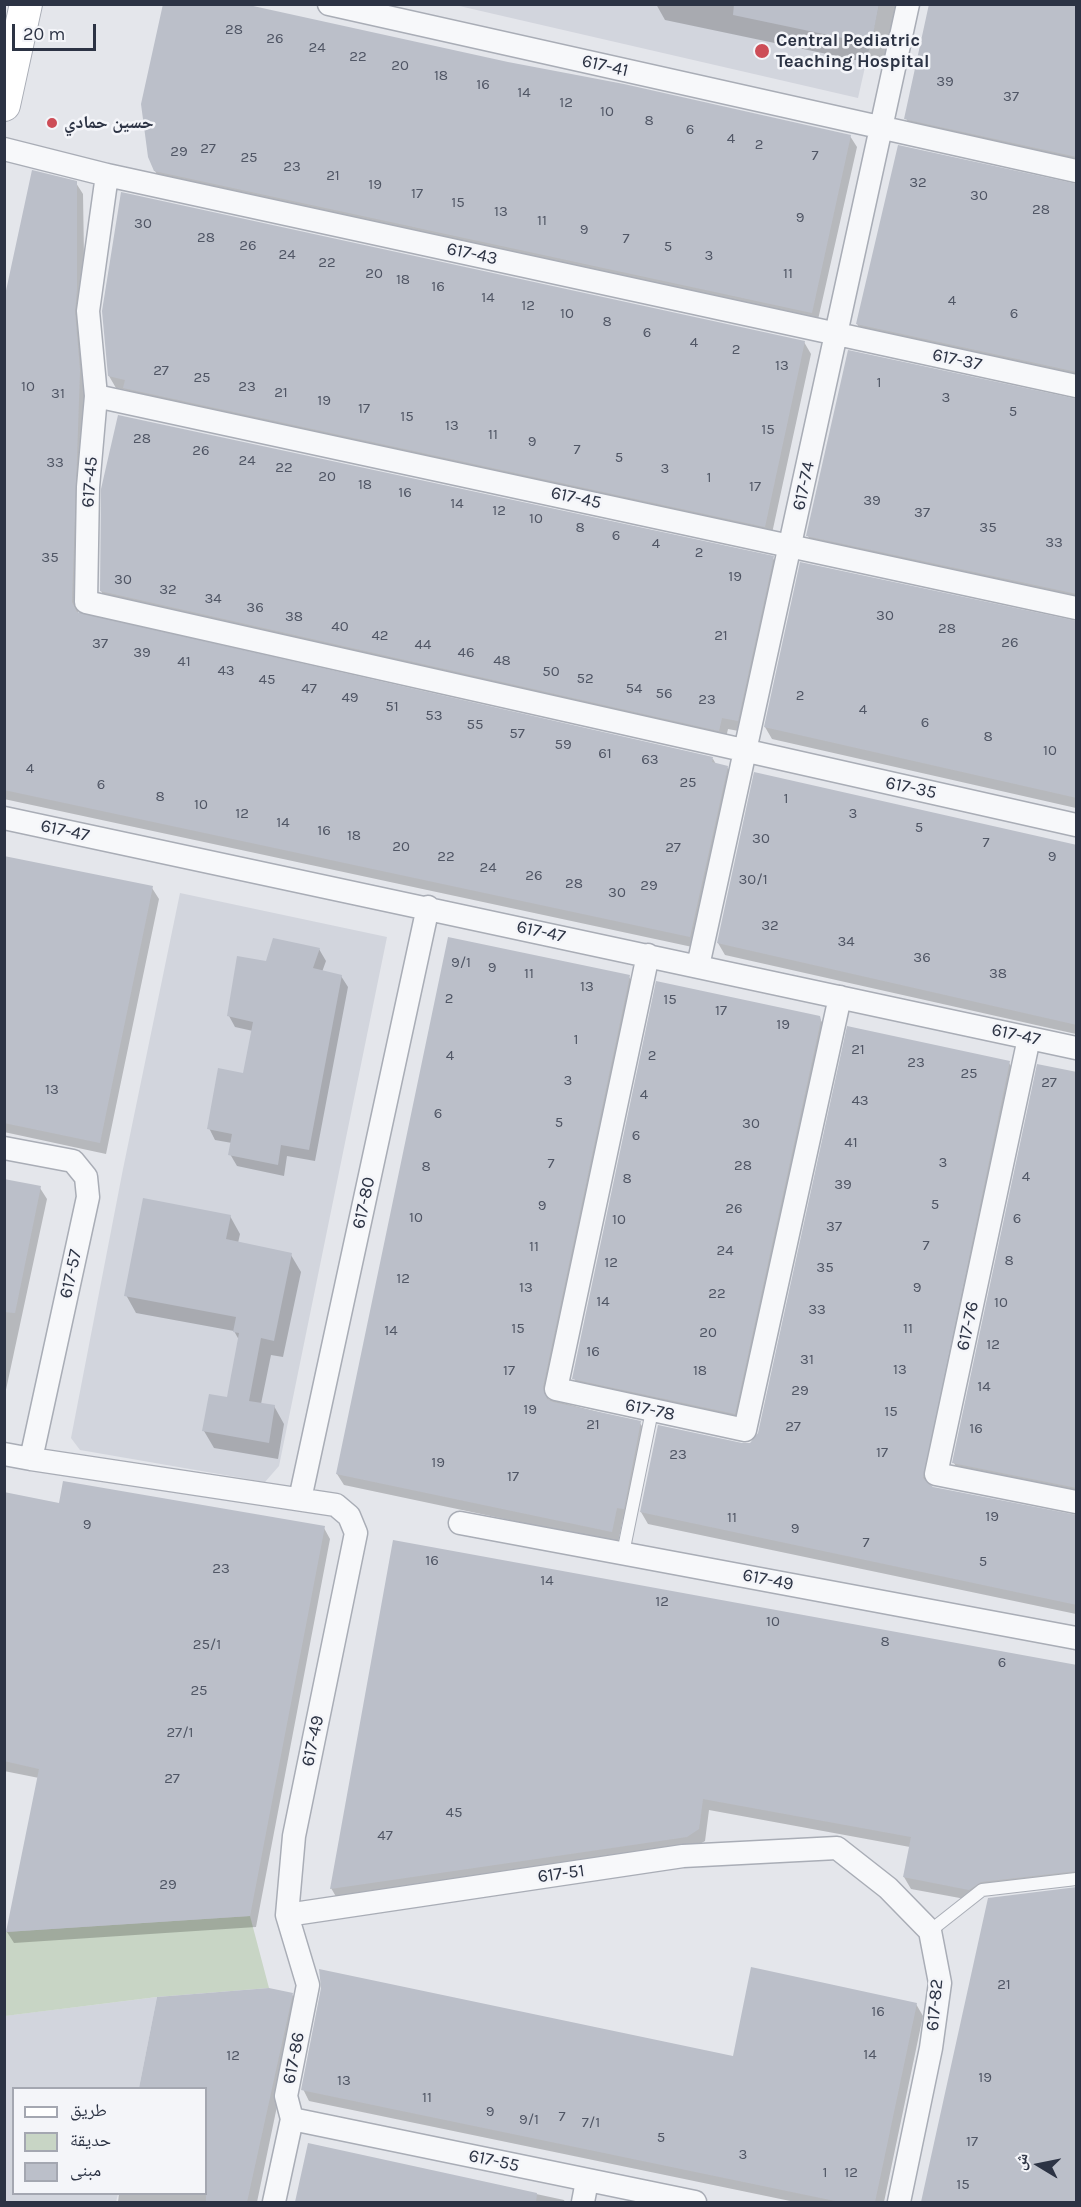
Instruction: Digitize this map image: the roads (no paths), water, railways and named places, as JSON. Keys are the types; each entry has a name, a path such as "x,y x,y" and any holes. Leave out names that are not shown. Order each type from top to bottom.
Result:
{"street":[{"path":"4,105 26,4"},
{"name":"617-41","path":"329,4 881,127"},
{"name":"617-74","path":"698,966 792,544 908,4"},
{"path":"881,127 1077,171"},
{"name":"617-43","path":"4,149 107,175 837,334"},
{"path":"96,396 88,311 107,175"},
{"name":"617-37","path":"837,334 1077,386"},
{"name":"617-45","path":"745,752 86,602 88,487 96,396 792,544"},
{"path":"792,544 1077,608"},
{"name":"617-35","path":"745,752 1077,825"},
{"name":"617-47","path":"4,818 428,907 1077,1048"},
{"name":"617-80","path":"300,1499 428,907"},
{"name":"617-78","path":"648,956 556,1389 652,1411 745,1430 840,997"},
{"name":"617-76","path":"1029,1038 936,1474 1077,1502"},
{"name":"617-57","path":"4,1148 73,1161 86,1177 88,1197 31,1459"},
{"path":"4,1454 300,1499"},
{"name":"617-49","path":"286,1915 294,1836 356,1533 349,1516 336,1505 300,1499"},
{"name":"617-49","path":"460,1523 1077,1638"},
{"name":"617-51","path":"286,1915 683,1856 837,1848 888,1888 930,1931"},
{"name":"617-86","path":"274,2202 292,2119 286,2096 308,1985 286,1915"},
{"name":"617-82","path":"899,2202 931,2048 940,1983 930,1931"},
{"name":"617-55","path":"292,2119 585,2192 695,2202"}],"lane":[{"path":"623,1553 652,1411"},
{"path":"930,1931 982,1890 1077,1879"}],"place":[{"name":"Central Pediatric Teaching Hospital","path":"762,51"},
{"name":"حسين حمادي","path":"52,123"}]}
